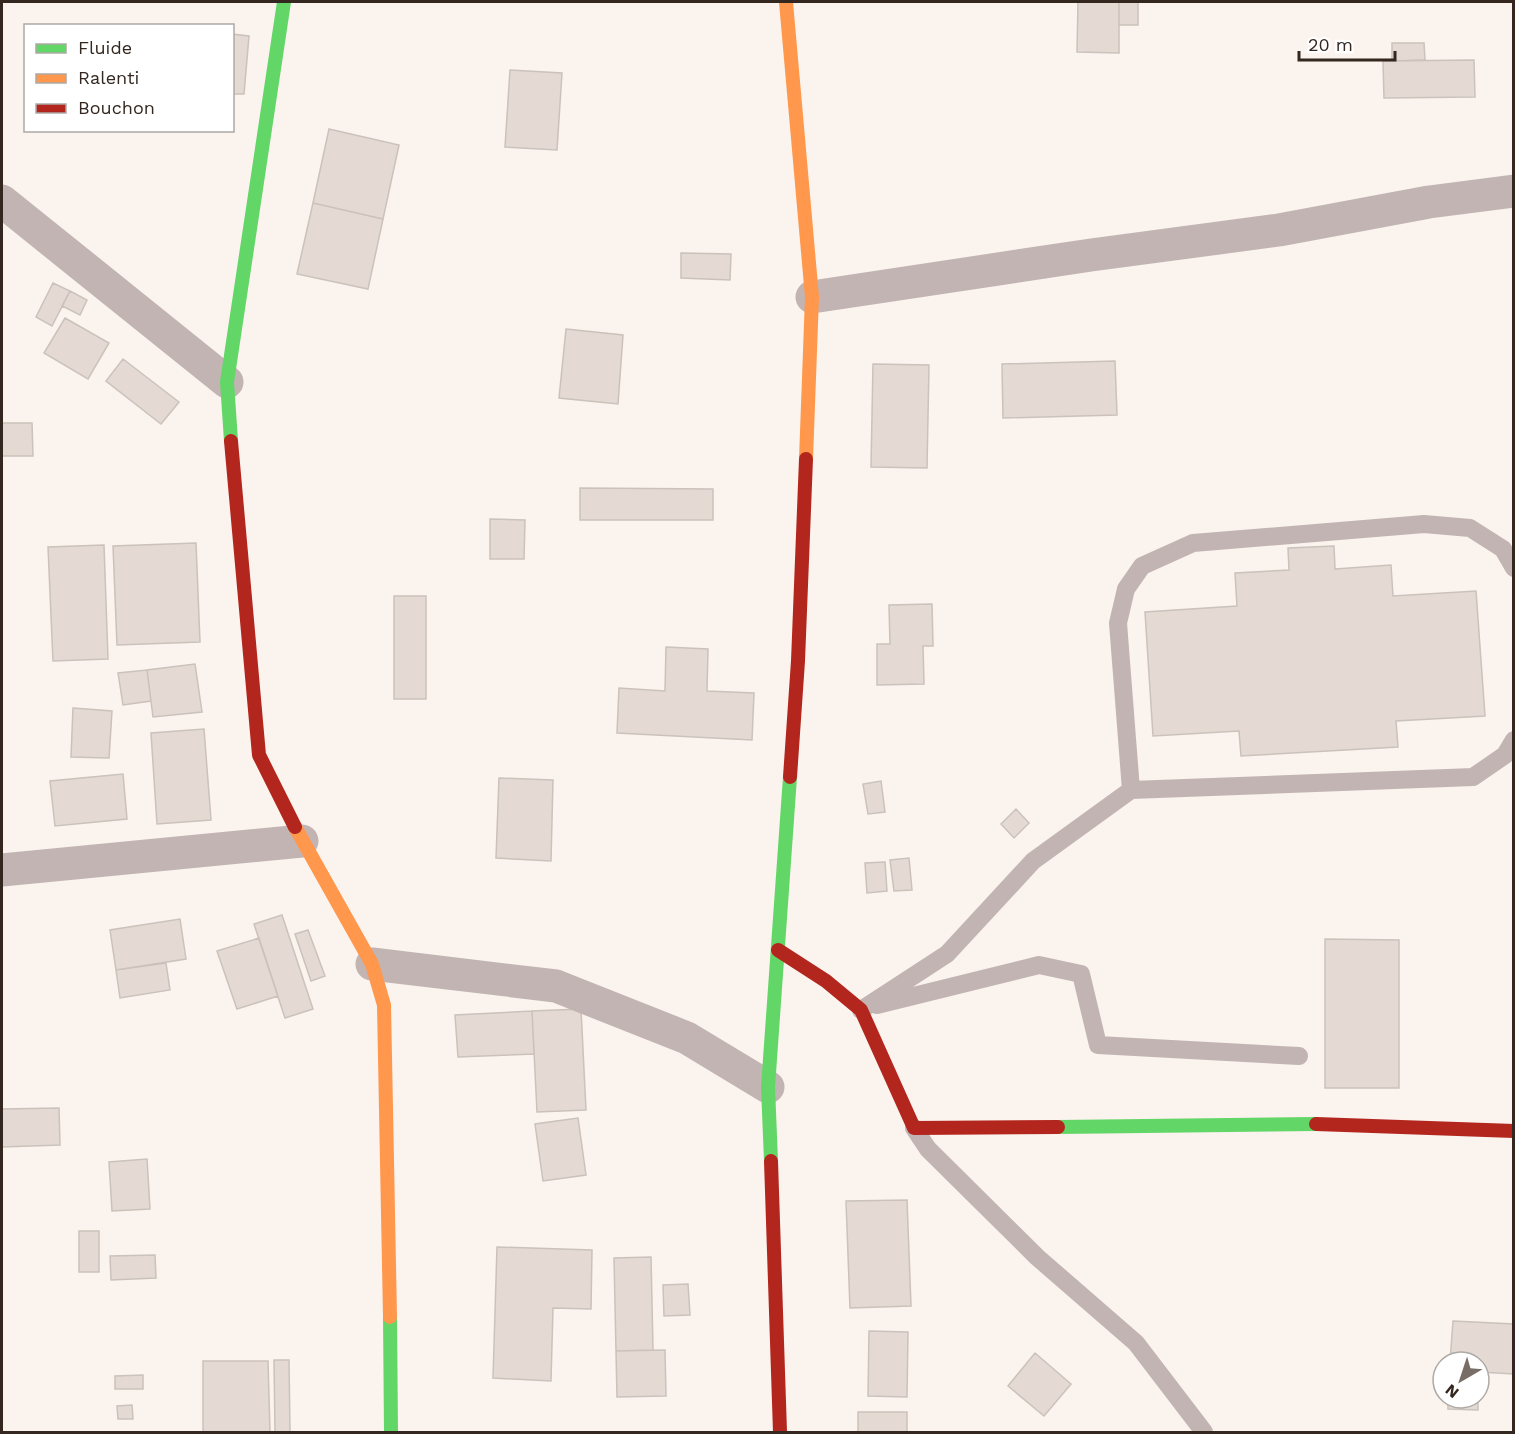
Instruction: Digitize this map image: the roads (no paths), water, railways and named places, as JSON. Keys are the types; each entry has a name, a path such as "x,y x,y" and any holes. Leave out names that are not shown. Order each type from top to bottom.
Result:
{"street":[{"path":"284,2 227,382 233,482 259,755 302,841 372,964 384,1005 387,1075 391,1432"},
{"path":"780,1432 768,1087 798,661 812,297 786,2"},
{"path":"812,297 1091,255 1279,230 1429,202 1514,191"},
{"path":"2,201 227,382"},
{"path":"2,870 302,841"},
{"path":"778,950 826,981 861,1010 914,1128 1344,1124 1514,1131"},
{"path":"372,964 556,986 687,1038 768,1087"}],"lane":[{"path":"1131,790 1118,623 1126,589 1142,566 1193,543 1424,524 1470,528 1503,549 1514,568"},
{"path":"861,1010 947,954 1033,861 1131,790 1473,777 1505,755 1514,740"},
{"path":"861,1010 1039,965 1081,974 1098,1045 1299,1056"},
{"path":"914,1128 928,1149 1037,1257 1136,1342 1204,1432"}]}
